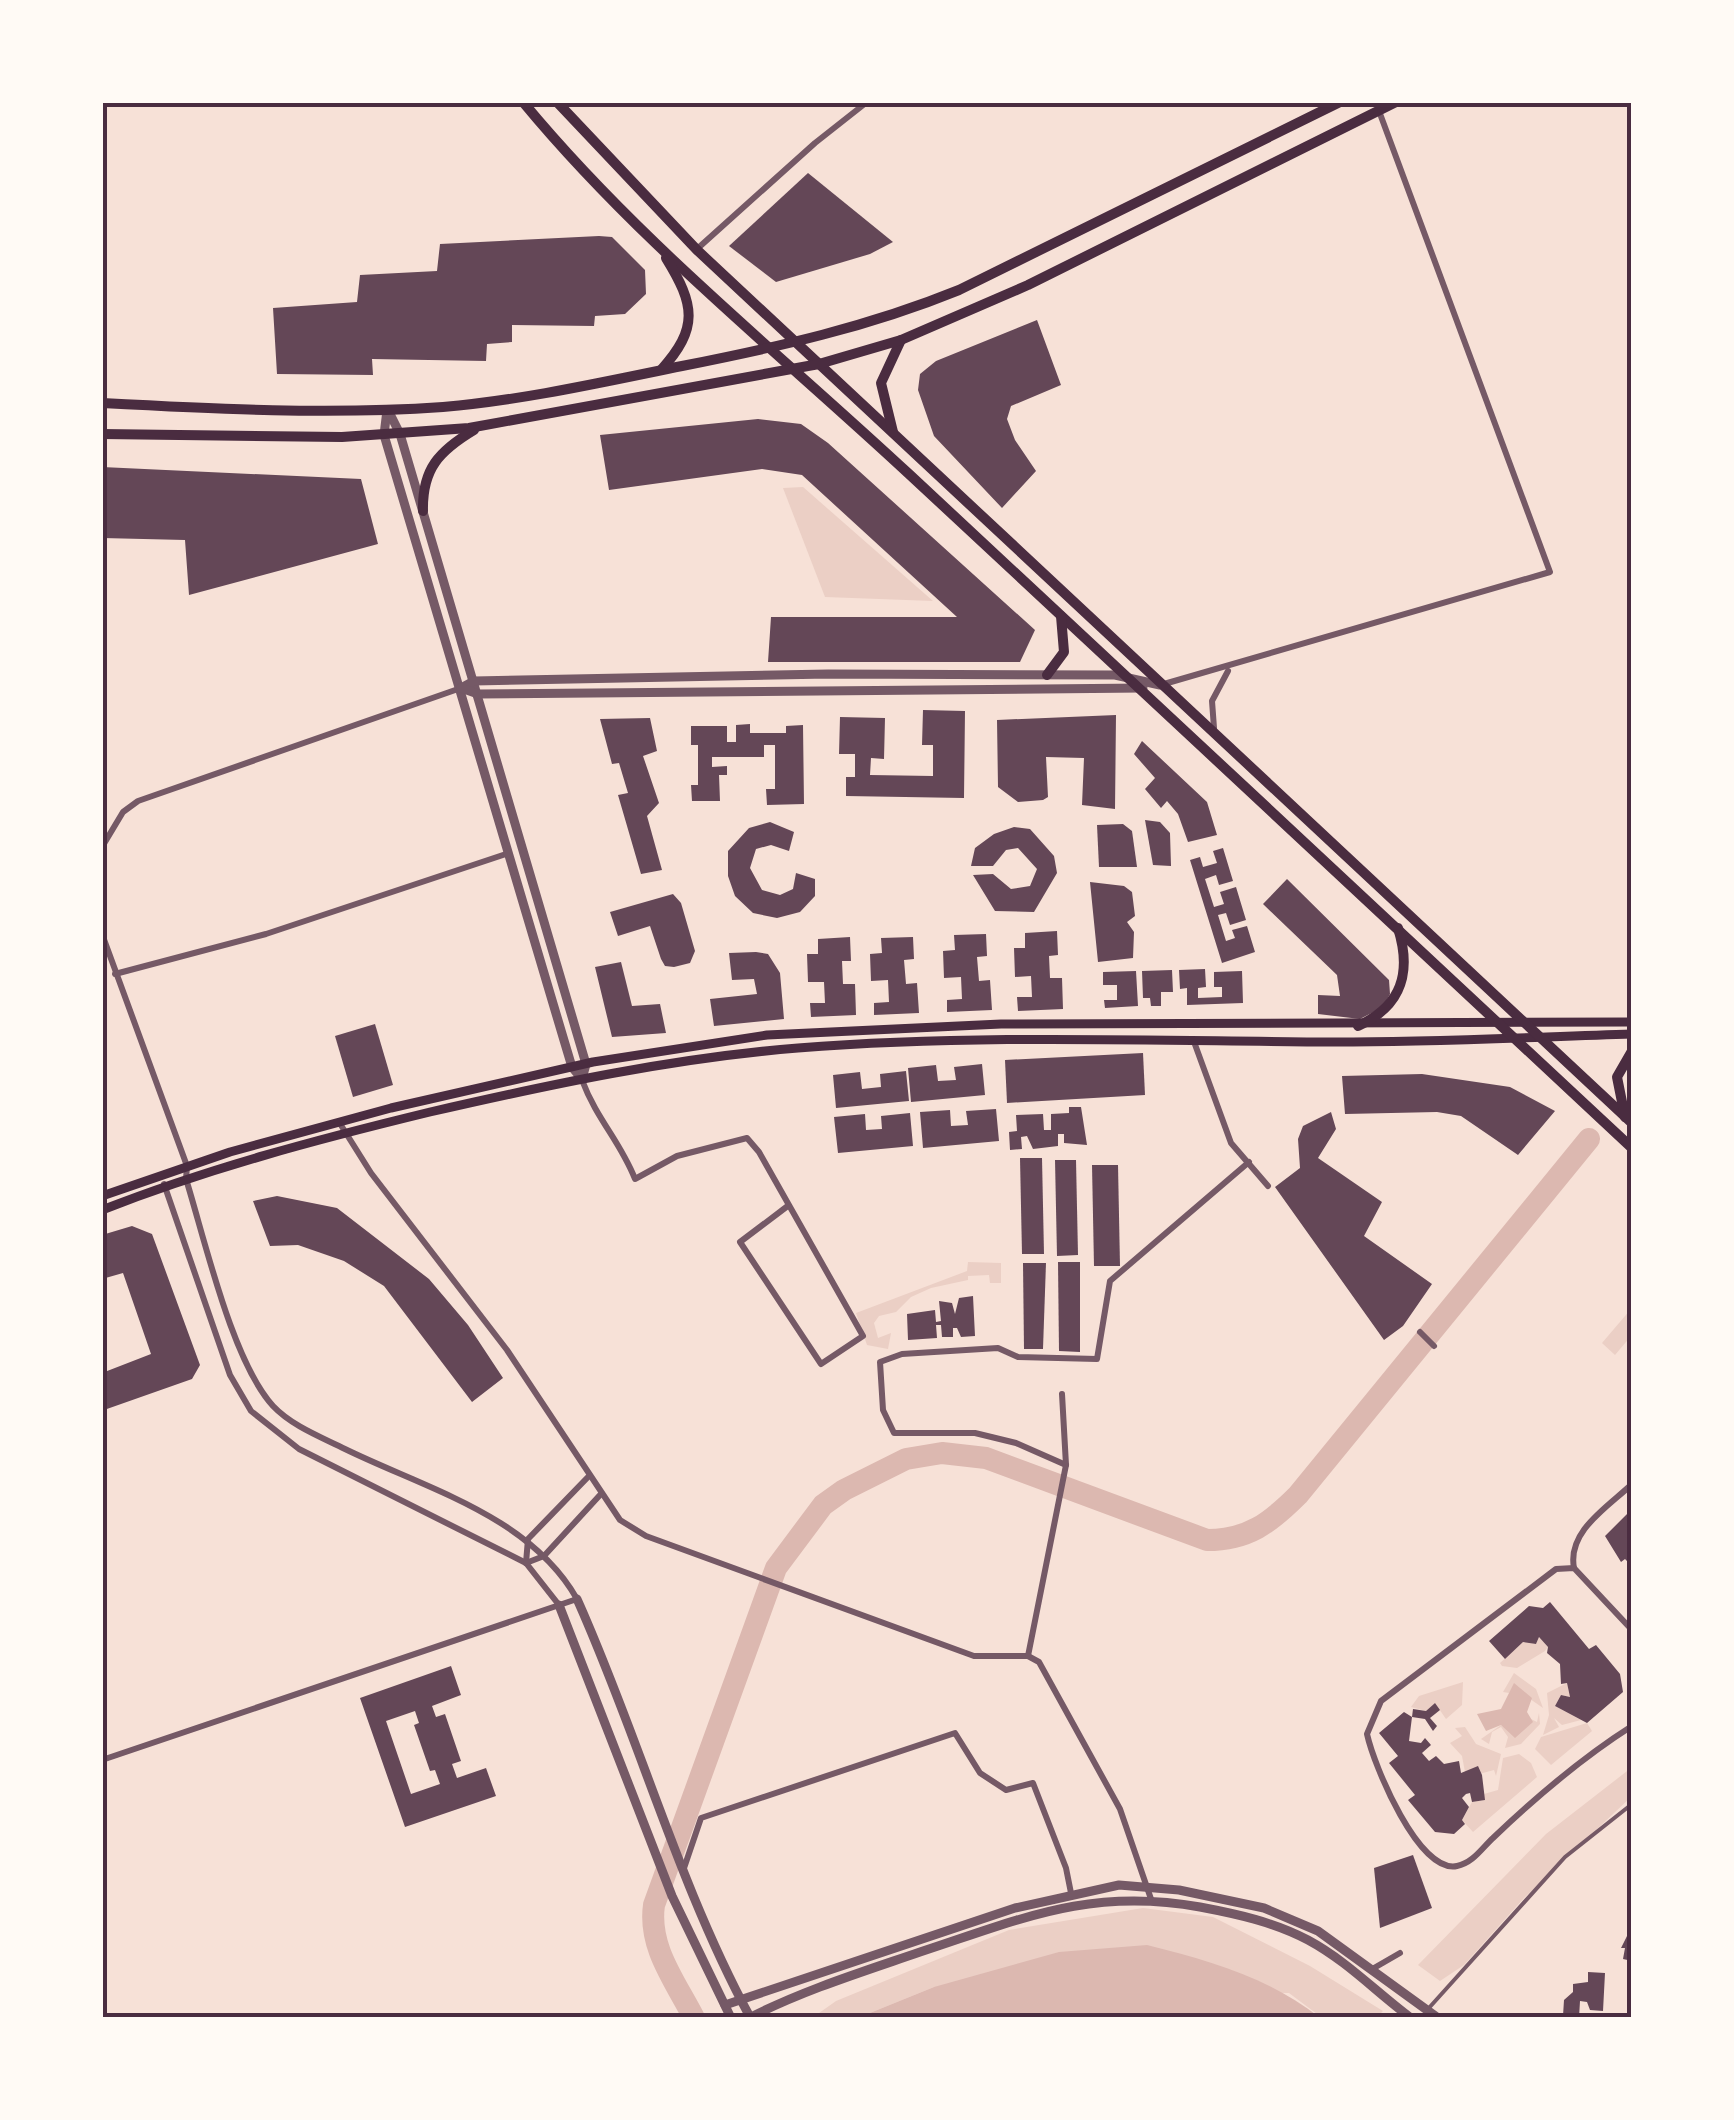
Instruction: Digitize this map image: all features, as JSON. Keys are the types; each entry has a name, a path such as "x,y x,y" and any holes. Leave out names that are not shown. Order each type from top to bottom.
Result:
{"main road":[{"path":"523,102 579,168 660,248 1142,688 1632,1148"},
{"path":"557,102 696,250 1629,1120"},
{"path":"102,403 388,410 518,398 797,344 895,316 976,282 1340,102"},
{"path":"102,434 400,434 480,426 819,364 901,340 1028,285 1396,102"},
{"path":"660,248 682,284 689,306 683,346 660,370"},
{"path":"895,437 881,384 901,340"},
{"path":"423,512 422,489 428,468 451,444 480,426"},
{"path":"1047,676 1064,652 1061,615"},
{"path":"1358,1026 1387,1009 1402,986 1405,951 1398,927"},
{"path":"102,1210 187,1166 339,1122 572,1067 707,1042 836,1030 1039,1024 1358,1026 1632,1022"},
{"path":"102,1196 163,1180 186,1179 343,1134 582,1078 800,1048 1192,1039 1336,1042 1632,1034"},
{"path":"1629,1120 1617,1078 1632,1051"}],"street":[{"path":"696,250 815,143 867,102"},
{"path":"462,688 478,694 1142,688 1230,668 1550,572 1380,111"},
{"path":"388,410 400,434 586,1064 582,1078"},
{"path":"388,410 384,435 572,1067 582,1078 595,1113 621,1146 635,1179 678,1156 747,1138 789,1206 862,1336 821,1364 740,1242 789,1206"},
{"path":"1218,739 1212,724 1212,702 1230,668"},
{"path":"102,847 123,812 138,801 474,681 828,674 1129,676 1161,685"},
{"path":"116,974 266,934 509,853"},
{"path":"102,934 187,1166 186,1179 246,1359 275,1408 312,1433 528,1539 564,1576 577,1599 660,1803 682,1872 750,2018 833,1982 1001,1923 1106,1898 1151,1899 1260,1920 1306,1939 1411,2018"},
{"path":"1192,1039 1231,1143 1268,1186"},
{"path":"339,1122 343,1134 507,1350 600,1495 632,1529 778,1587 974,1656 1028,1656 1039,1662 1120,1809 1151,1899"},
{"path":"1066,1469 1016,1443 976,1433 894,1432 883,1410 880,1362 902,1354 998,1348 1018,1357 1096,1359 1110,1282 1248,1162"},
{"path":"163,1180 230,1375 251,1411 298,1449 526,1564 559,1606 672,1896 732,2018"},
{"path":"1420,1332 1434,1346"},
{"path":"1028,1656 1066,1469 1062,1394"},
{"path":"526,1564 528,1539 588,1477"},
{"path":"1632,1484 1572,1545 1574,1568 1632,1630"},
{"path":"526,1564 544,1556 600,1495"},
{"path":"1574,1568 1556,1569 1380,1701 1371,1717 1370,1748 1426,1856 1438,1866 1460,1866 1580,1758 1632,1726"},
{"path":"102,1760 577,1599"},
{"path":"682,1872 701,1818 955,1733 980,1773 1006,1790 1034,1784 1066,1868 1071,1893"},
{"path":"725,2005 1071,1893 1120,1884 1264,1908 1318,1931 1438,2018"},
{"path":"1374,1968 1400,1953"}],"lane":[{"path":"1428,2010 1565,1857 1632,1804"}],"shaded area":[{"path":"803,487 933,601 825,597 783,488"},
{"path":"968,1262 1001,1263 1001,1283 990,1283 989,1275 968,1276 968,1280 911,1297 896,1312 879,1316 874,1323 878,1338 891,1333 888,1349 867,1345 856,1313 967,1271"},
{"path":"1631,1309 1631,1336 1615,1355 1602,1343"},
{"path":"1539,1637 1548,1647 1545,1651 1517,1668 1502,1666 1500,1663 1523,1642 1536,1644"},
{"path":"1514,1673 1536,1689 1543,1708 1513,1687 1509,1693 1503,1692"},
{"path":"1463,1682 1462,1705 1446,1719 1435,1703 1426,1711 1411,1707 1419,1696"},
{"path":"1514,1683 1532,1698 1527,1712 1533,1722 1515,1738 1501,1725 1486,1731 1477,1714 1501,1709"},
{"path":"1567,1683 1570,1697 1561,1695 1555,1706 1581,1720 1562,1725 1554,1718 1559,1727 1543,1735 1549,1715 1547,1693"},
{"path":"1539,1713 1540,1724 1521,1744 1505,1748 1508,1737 1501,1727 1492,1732 1489,1744 1481,1739 1501,1725 1512,1732 1531,1719 1537,1722"},
{"path":"1587,1723 1592,1731 1551,1765 1535,1749 1541,1737"},
{"path":"1465,1727 1476,1744 1501,1754 1496,1776 1494,1770 1479,1774 1477,1767 1465,1772 1462,1756 1450,1743 1462,1736 1455,1728"},
{"path":"1519,1754 1531,1763 1537,1777 1473,1832 1462,1820 1472,1802 1484,1800 1484,1794 1498,1790 1503,1758"},
{"path":"1631,1768 1631,1797 1524,1898 1464,1965 1440,1981 1418,1965 1546,1834"},
{"path":"1143,1908 1213,1917 1310,1966 1383,2011 1377,2017 1321,2017 1289,1993 934,1987 860,2017 812,2018 836,2001 1009,1930"},
{"path":"1147,1945 1216,1964 1259,1981 1319,2017 860,2017 934,1987 1059,1952"}],"building":[{"path":"808,173 893,242 870,254 776,282 729,246"},
{"path":"612,237 645,270 646,294 625,314 595,316 594,326 512,325 512,342 487,344 486,361 372,359 373,375 277,374 273,308 357,302 360,275 437,271 440,244"},
{"path":"1037,320 1061,385 1011,406 1007,419 1015,440 1036,471 1002,508 934,436 918,390 920,374 936,361"},
{"path":"758,419 801,424 828,443 1035,630 1020,662 768,662 771,617 957,617 802,475 762,469 609,490 600,435"},
{"path":"102,467 361,479 378,544 189,595 185,540 102,538"},
{"path":"923,710 965,711 964,798 846,796 846,777 855,777 855,754 839,754 840,717 885,718 884,759 871,758 870,775 933,776 933,745 922,745"},
{"path":"1116,715 1115,809 1082,805 1084,758 1046,757 1048,797 1043,800 1018,802 998,787 997,720"},
{"path":"650,718 657,751 643,756 659,803 647,816 662,870 641,874 618,795 628,793 619,763 612,764 600,719"},
{"path":"750,724 750,733 786,733 786,726 803,725 804,804 767,805 766,789 775,789 775,745 764,745 764,757 712,757 712,767 727,766 727,775 719,775 720,801 692,801 691,785 698,785 698,745 691,745 691,726 727,726 727,742 736,742 736,725"},
{"path":"1142,741 1207,802 1217,835 1188,842 1178,814 1167,801 1161,808 1145,789 1155,778 1134,754"},
{"path":"1145,820 1160,822 1170,833 1171,866 1153,865"},
{"path":"770,822 794,832 789,851 771,845 756,849 750,868 762,890 780,895 793,889 796,873 815,879 815,896 800,912 777,918 753,913 735,896 728,876 728,851 749,828"},
{"path":"1123,824 1132,831 1137,867 1099,867 1097,825"},
{"path":"1014,827 1030,829 1054,856 1057,873 1034,912 995,911 973,875 993,874 1011,889 1030,886 1037,869 1018,848 1006,850 993,866 971,866 975,848 994,834"},
{"path":"1223,848 1233,881 1219,885 1216,875 1205,879 1214,907 1224,904 1220,892 1236,887 1246,920 1230,925 1226,913 1218,915 1226,941 1235,938 1232,930 1247,926 1255,952 1222,963 1190,860 1200,857 1203,867 1217,863 1213,851"},
{"path":"1287,879 1389,980 1390,994 1383,1007 1360,1019 1318,1014 1318,995 1340,996 1337,975 1263,904"},
{"path":"1090,882 1124,886 1132,892 1135,916 1127,922 1134,932 1133,958 1098,962"},
{"path":"673,894 681,903 695,951 690,963 674,967 665,966 650,926 618,936 610,912"},
{"path":"1057,931 1058,955 1049,956 1050,978 1062,978 1063,1009 1018,1011 1017,997 1032,997 1031,976 1015,977 1014,948 1025,948 1025,933"},
{"path":"986,934 987,956 977,957 979,981 990,980 992,1010 947,1012 947,1000 962,999 961,977 944,978 943,951 955,950 954,935"},
{"path":"850,937 851,961 842,961 843,984 855,984 856,1015 811,1017 810,1003 825,1003 824,982 808,982 807,954 818,954 818,939"},
{"path":"913,937 914,959 904,960 906,984 917,983 919,1013 874,1015 874,1003 889,1002 888,980 871,981 870,954 882,953 881,938"},
{"path":"729,953 768,954 780,973 784,1019 714,1026 710,999 757,994 754,979 732,980"},
{"path":"621,962 632,1006 660,1004 666,1033 612,1037 595,967"},
{"path":"1205,969 1206,987 1198,988 1198,998 1222,997 1222,987 1214,987 1214,972 1242,971 1243,1003 1187,1005 1187,988 1180,989 1179,970"},
{"path":"1172,970 1173,992 1161,992 1161,1006 1151,1006 1150,998 1143,998 1142,971"},
{"path":"1136,971 1138,1006 1105,1008 1104,1000 1117,1000 1117,985 1103,985 1103,972"},
{"path":"375,1024 393,1085 353,1097 335,1036"},
{"path":"1143,1053 1145,1095 1007,1103 1005,1060"},
{"path":"982,1064 985,1095 911,1102 908,1068 936,1065 938,1081 956,1080 954,1067"},
{"path":"906,1071 909,1101 836,1108 833,1075 860,1072 862,1089 881,1087 880,1074"},
{"path":"1422,1074 1510,1087 1555,1111 1518,1155 1461,1116 1437,1112 1345,1114 1342,1076"},
{"path":"1069,1107 1081,1107 1087,1145 1064,1143 1064,1134 1058,1134 1058,1146 1033,1149 1027,1136 1021,1137 1022,1149 1010,1150 1009,1132 1017,1131 1016,1115 1043,1114 1044,1130 1051,1130 1051,1114 1069,1113"},
{"path":"996,1109 999,1141 923,1148 920,1112 950,1110 951,1126 968,1125 966,1111"},
{"path":"1331,1112 1336,1129 1318,1158 1382,1202 1364,1236 1432,1284 1403,1326 1384,1340 1275,1187 1300,1168 1298,1139 1303,1126"},
{"path":"910,1113 913,1146 838,1153 834,1117 865,1114 866,1130 882,1129 881,1116"},
{"path":"1020,1158 1042,1158 1044,1254 1022,1254"},
{"path":"1055,1160 1076,1160 1078,1255 1057,1256"},
{"path":"1092,1165 1118,1165 1120,1266 1094,1266"},
{"path":"277,1196 337,1208 429,1279 468,1325 503,1378 472,1402 384,1286 344,1261 298,1245 270,1246 253,1201"},
{"path":"132,1226 152,1234 200,1365 192,1379 104,1410 102,1373 151,1354 123,1273 102,1279 102,1235"},
{"path":"1058,1262 1080,1262 1080,1352 1059,1351"},
{"path":"1023,1263 1046,1263 1043,1349 1024,1349"},
{"path":"973,1296 975,1336 961,1337 953,1328 953,1337 942,1337 941,1325 936,1325 937,1338 908,1340 907,1314 935,1310 936,1322 941,1321 939,1301 952,1303 955,1314 959,1298"},
{"path":"1629,1512 1632,1566 1625,1559 1621,1562 1605,1536"},
{"path":"1550,1602 1589,1649 1596,1645 1620,1674 1623,1692 1587,1723 1555,1706 1561,1695 1570,1697 1567,1683 1561,1684 1560,1664 1547,1653 1548,1647 1539,1637 1536,1644 1523,1642 1505,1659 1489,1641 1529,1606 1543,1608"},
{"path":"451,1666 461,1695 432,1706 436,1717 445,1714 461,1761 452,1764 457,1778 486,1768 496,1796 405,1827 360,1698","holes":["415,1711 419,1723 414,1725 430,1771 435,1770 440,1784 411,1794 386,1721"]},
{"path":"1435,1703 1440,1710 1430,1718 1437,1726 1433,1731 1425,1719 1412,1717 1413,1709 1426,1711"},
{"path":"1404,1712 1412,1717 1409,1741 1421,1743 1425,1738 1431,1745 1422,1753 1429,1761 1436,1756 1444,1764 1459,1761 1461,1773 1478,1766 1482,1775 1485,1800 1472,1802 1470,1793 1462,1798 1469,1807 1462,1820 1465,1824 1454,1834 1435,1832 1408,1800 1415,1795 1389,1763 1398,1756 1379,1733"},
{"path":"1413,1855 1432,1908 1380,1928 1374,1868"},
{"path":"1627,1936 1632,1937 1632,1961 1623,1959 1625,1948 1621,1948"},
{"path":"1588,1972 1605,1973 1603,2011 1590,2010 1587,2002 1580,2001 1579,2018 1563,2016 1564,2000 1573,1992 1573,1984 1588,1982"}],"waterway":[{"path":"694,2018 659,1949 654,1905 776,1568 823,1505 906,1459 942,1453 986,1458 1207,1540 1235,1537 1257,1528 1298,1495 1589,1139"}]}
